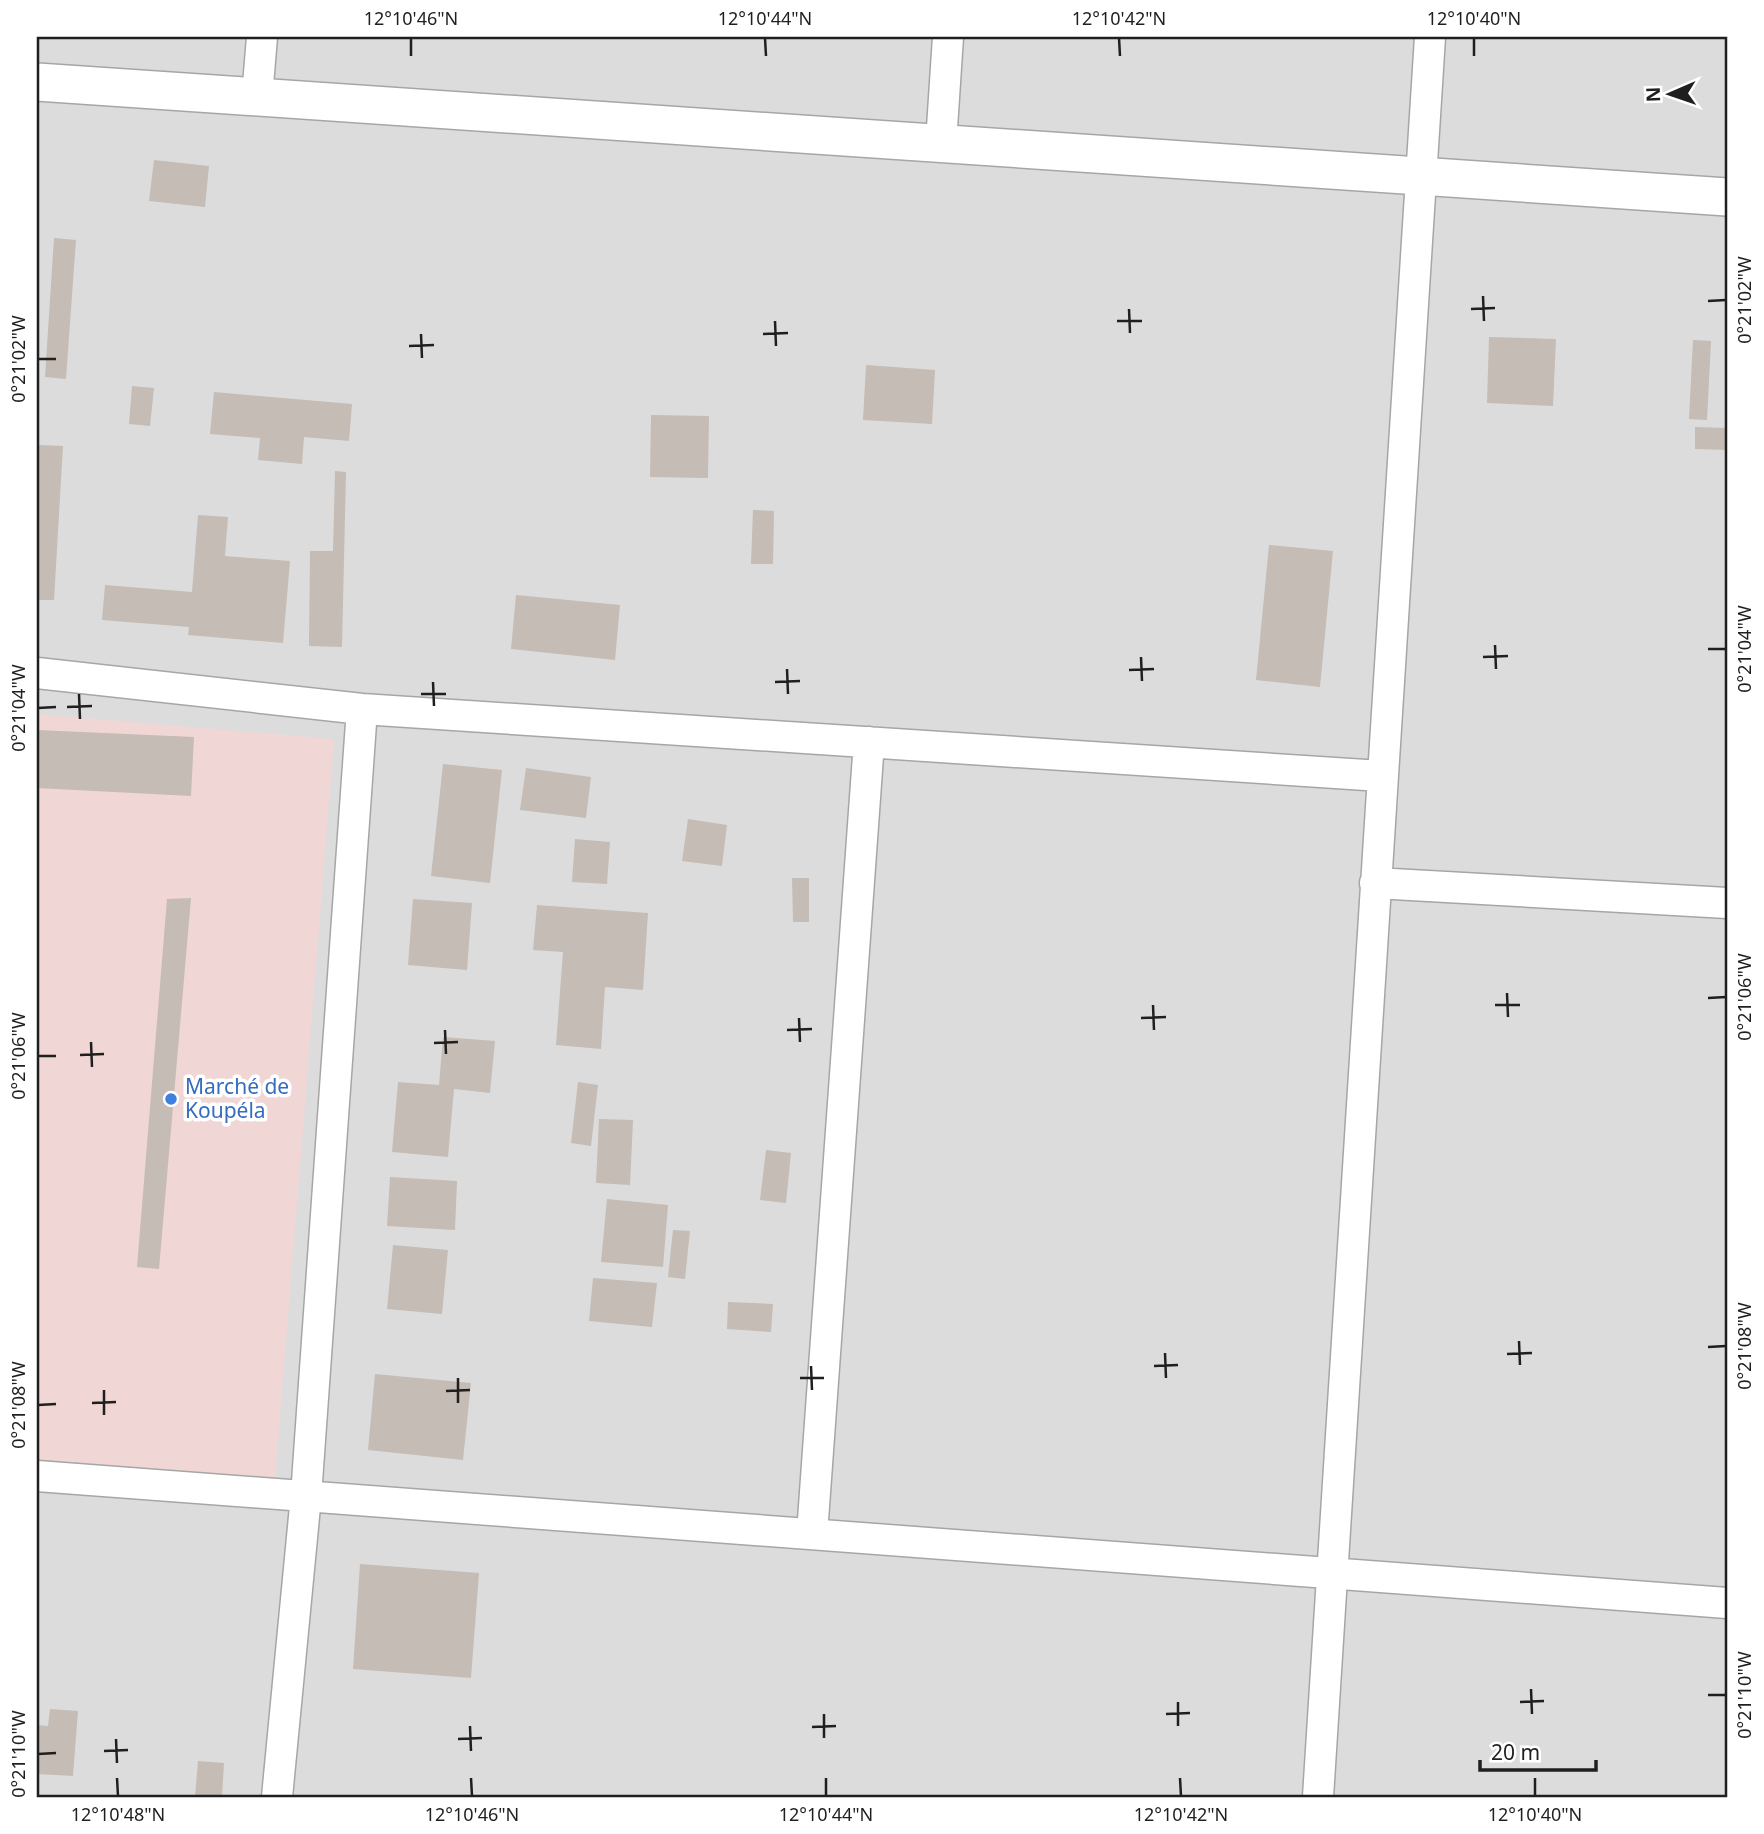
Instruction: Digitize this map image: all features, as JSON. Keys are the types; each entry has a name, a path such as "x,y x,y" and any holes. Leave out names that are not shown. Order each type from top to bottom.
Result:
{"street":[{"path":"257,97 262,37"},
{"path":"941,144 948,37"},
{"path":"1318,1797 1430,37"},
{"path":"37,82 1727,197"},
{"path":"37,673 362,709 1381,776"},
{"path":"277,1797 306,1496 362,709"},
{"path":"812,1534 869,742"},
{"path":"1375,883 1727,904"},
{"path":"37,1476 1727,1604"}],"shaded area":[{"path":"37,37 1727,37 1727,1797 37,1797"},
{"name":"Marché de Koupéla","path":"37,714 334,739 275,1479 37,1459"}],"building":[{"path":"154,160 209,166 205,207 149,201"},
{"path":"54,238 76,240 66,379 45,377"},
{"path":"1489,337 1556,339 1553,406 1487,403"},
{"path":"1693,340 1711,341 1707,420 1689,419"},
{"path":"866,365 935,370 932,424 863,420"},
{"path":"132,386 154,388 150,426 129,424"},
{"path":"214,392 352,404 349,441 304,437 302,464 258,460 260,438 210,434"},
{"path":"651,415 709,416 708,478 650,477"},
{"path":"1695,427 1727,428 1727,450 1695,449"},
{"path":"39,445 63,446 54,600 37,600"},
{"path":"335,471 346,472 342,647 309,646 310,551 333,551"},
{"path":"753,510 774,511 773,564 751,564"},
{"path":"198,515 228,517 225,556 290,561 283,643 188,635 189,627 102,620 105,585 192,592"},
{"path":"1269,545 1333,551 1320,687 1256,680"},
{"path":"516,595 620,605 615,660 511,649"},
{"path":"37,730 194,737 191,796 37,788"},
{"path":"443,764 502,770 490,883 431,876"},
{"path":"526,768 591,777 586,818 520,810"},
{"path":"688,819 727,825 722,866 682,861"},
{"path":"575,839 610,842 607,884 572,882"},
{"path":"792,878 809,878 809,922 793,922"},
{"path":"191,898 159,1269 137,1267 167,899"},
{"path":"413,899 472,903 467,970 408,965"},
{"path":"537,905 648,913 643,990 605,987 601,1049 556,1045 563,952 533,950"},
{"path":"443,1037 495,1041 490,1093 454,1089 448,1157 392,1152 398,1082 439,1085"},
{"path":"578,1082 598,1085 591,1146 571,1143"},
{"path":"599,1119 633,1120 630,1185 596,1183"},
{"path":"766,1150 791,1153 786,1203 760,1200"},
{"path":"390,1177 457,1181 455,1230 387,1226"},
{"path":"607,1199 668,1205 663,1267 601,1262"},
{"path":"673,1230 690,1231 685,1279 668,1277"},
{"path":"393,1245 448,1250 442,1314 387,1309"},
{"path":"593,1278 657,1283 652,1327 589,1321"},
{"path":"728,1302 773,1304 771,1332 727,1329"},
{"path":"375,1374 471,1383 463,1460 368,1450"},
{"path":"360,1564 479,1573 471,1678 353,1669"},
{"path":"50,1709 78,1711 73,1776 37,1774 37,1725 48,1726"},
{"path":"198,1761 224,1763 222,1797 195,1797"}],"place":[{"name":"Marché de Koupéla","path":"171,1099"}]}
